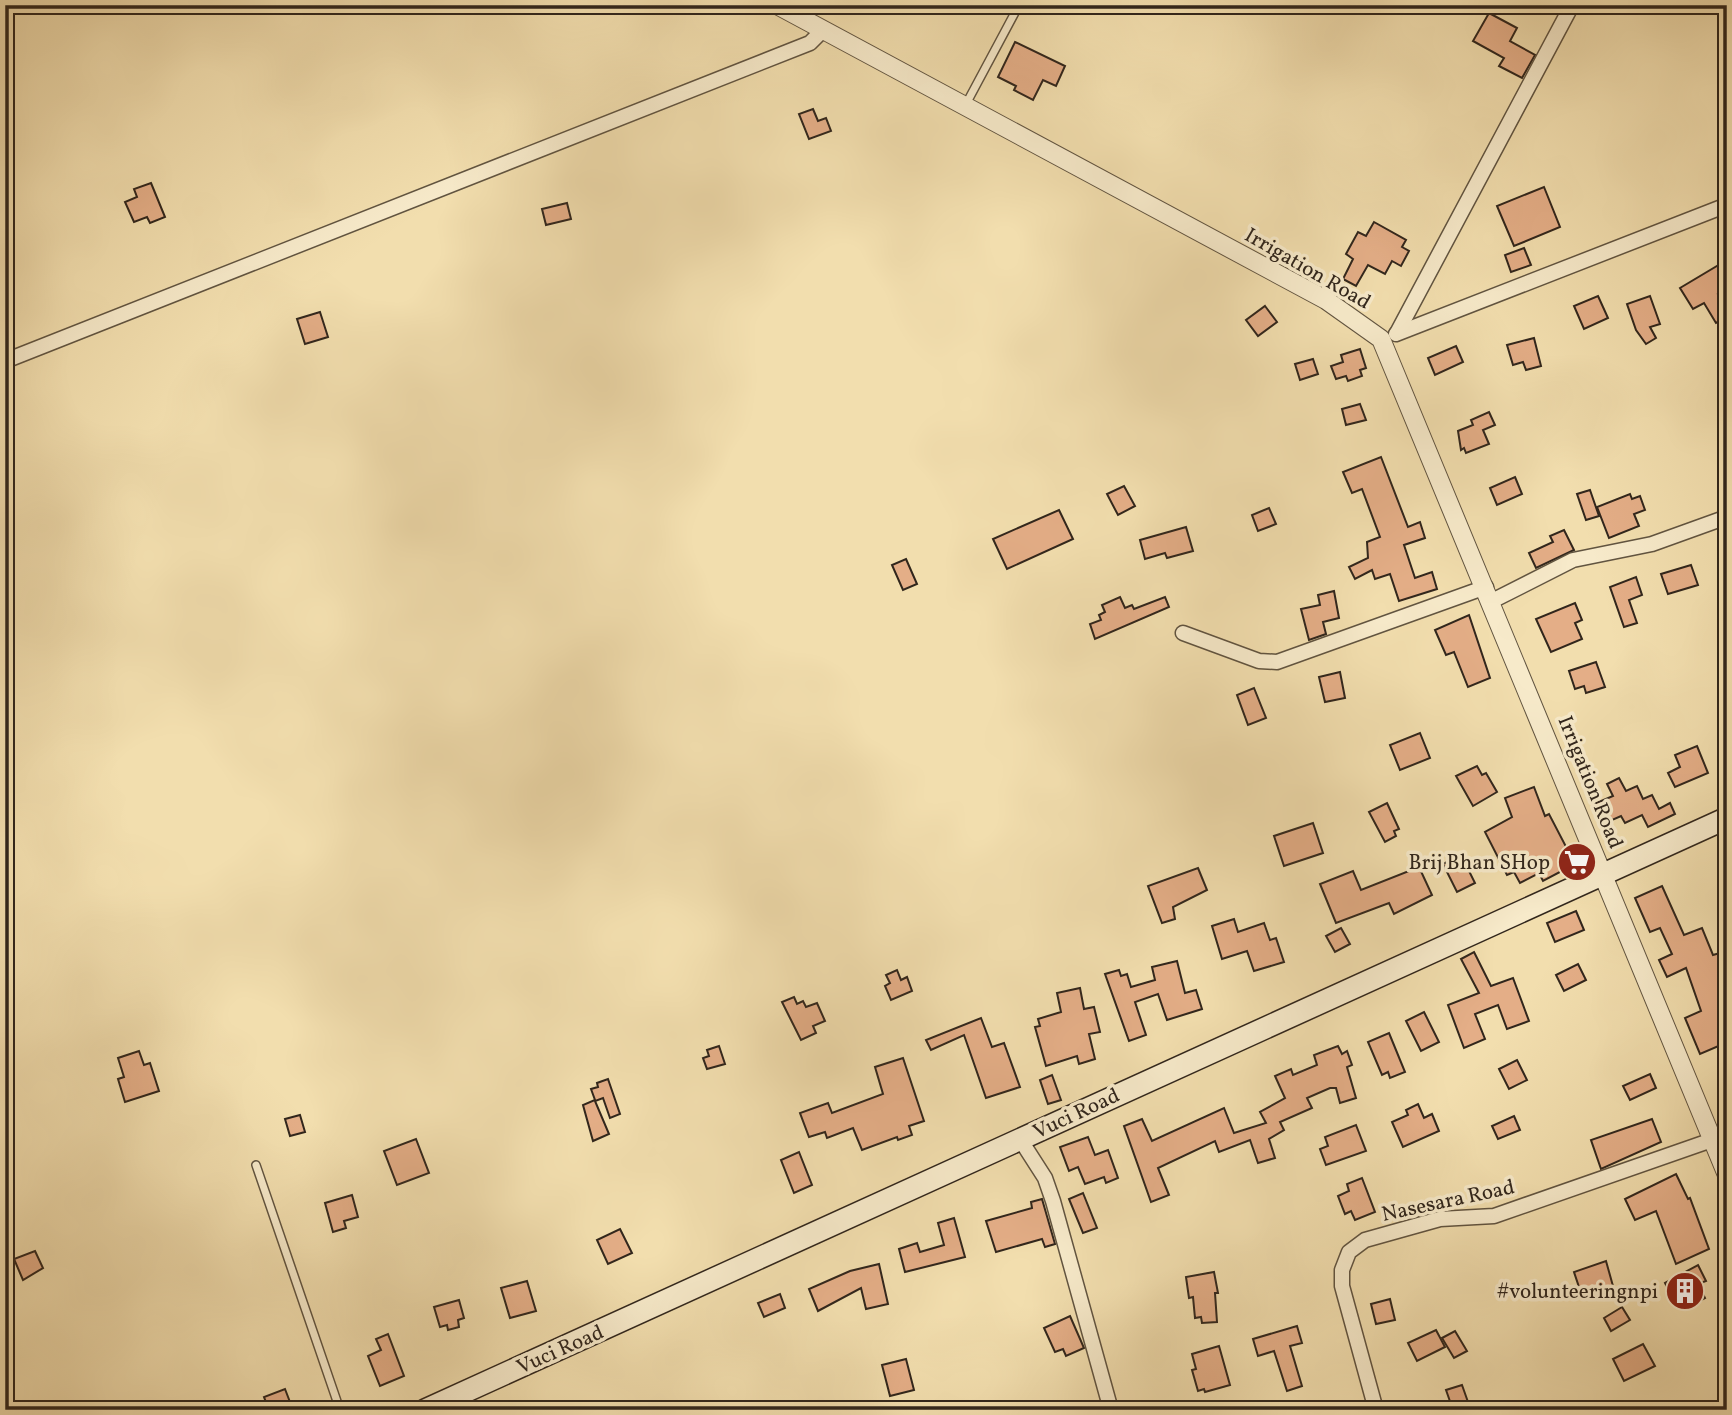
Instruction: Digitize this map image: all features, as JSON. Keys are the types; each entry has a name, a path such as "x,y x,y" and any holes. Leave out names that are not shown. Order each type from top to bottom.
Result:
{"main road":[{"name":"Vuci Road","path":"425,1410 1603,872 1727,818"}],"street":[{"name":"Irrigation Road","path":"776,5 1390,336 1489,594 1727,1175"},
{"path":"1390,336 1572,5"},
{"path":"5,361 810,43 823,30"},
{"path":"1390,336 1727,205"},
{"path":"1183,633 1259,661 1278,662 1489,594 1573,560 1652,544 1727,517"},
{"path":"1020,1139 1045,1178 1053,1201 1111,1410"},
{"name":"Nasesara Road","path":"1376,1410 1342,1286 1342,1270 1349,1252 1365,1240 1440,1219 1494,1216 1712,1140"}],"lane":[{"path":"965,106 1019,5"},
{"path":"256,1165 340,1410"}],"building":[{"path":"1489,13 1517,28 1510,41 1535,55 1522,78 1499,66 1504,58 1473,41"},
{"path":"1015,42 1065,66 1056,86 1043,80 1033,100 1014,90 1016,86 998,77"},
{"path":"813,109 818,121 826,118 831,131 809,139 799,114"},
{"path":"151,183 165,217 150,223 147,217 134,222 125,202 137,197 134,189"},
{"path":"1544,187 1560,227 1514,246 1497,206"},
{"path":"567,203 571,219 546,225 542,209"},
{"path":"1374,222 1406,240 1402,247 1409,251 1401,266 1392,261 1385,274 1368,265 1356,286 1343,279 1353,259 1346,254 1358,232 1366,236"},
{"path":"1524,248 1531,265 1511,272 1505,255"},
{"path":"1727,260 1727,289 1718,294 1727,308 1727,317 1716,323 1704,303 1693,309 1680,288"},
{"path":"1598,296 1608,318 1584,329 1574,306"},
{"path":"1650,296 1660,324 1650,327 1656,338 1646,344 1636,330 1627,304"},
{"path":"1265,306 1277,322 1258,336 1246,320"},
{"path":"320,312 328,337 305,344 297,319"},
{"path":"1534,338 1541,366 1526,370 1523,362 1513,365 1507,345"},
{"path":"1456,346 1463,362 1435,375 1428,358"},
{"path":"1360,349 1366,368 1360,370 1362,376 1348,381 1346,376 1336,379 1331,366 1343,362 1341,355"},
{"path":"1313,359 1318,374 1300,380 1295,364"},
{"path":"1360,404 1366,420 1346,425 1342,409"},
{"path":"1489,412 1495,425 1483,430 1489,444 1466,453 1464,448 1461,450 1458,431 1473,425 1471,420"},
{"path":"1381,457 1408,527 1420,522 1425,538 1404,545 1415,578 1432,572 1437,589 1399,601 1390,574 1375,579 1372,570 1355,579 1349,567 1368,558 1367,542 1380,537 1362,489 1352,493 1343,472"},
{"path":"1515,477 1522,494 1497,505 1490,488"},
{"path":"1124,486 1135,506 1118,515 1107,494"},
{"path":"1590,490 1599,516 1586,520 1577,494"},
{"path":"1630,494 1632,499 1640,496 1645,510 1634,514 1639,526 1609,538 1597,507"},
{"path":"1269,508 1276,524 1258,531 1252,515"},
{"path":"1059,510 1073,539 1007,569 993,539"},
{"path":"1186,527 1193,551 1167,558 1165,553 1145,559 1140,540"},
{"path":"1564,530 1574,550 1536,568 1529,553 1553,542 1550,536"},
{"path":"906,559 917,584 903,590 892,565"},
{"path":"1691,565 1698,585 1668,594 1661,574"},
{"path":"1636,577 1642,595 1629,600 1637,623 1624,627 1610,587"},
{"path":"1334,591 1339,618 1323,622 1326,634 1309,640 1301,609 1320,605 1318,595"},
{"path":"1120,597 1125,608 1132,605 1134,609 1165,597 1169,607 1095,639 1090,624 1101,620 1099,615 1105,612 1102,605"},
{"path":"1575,603 1582,620 1575,623 1582,639 1551,652 1536,619"},
{"path":"1469,615 1490,678 1468,687 1454,652 1446,655 1435,630"},
{"path":"1596,662 1605,687 1586,693 1584,686 1575,689 1569,671"},
{"path":"1340,672 1345,698 1325,702 1319,677"},
{"path":"1254,688 1266,718 1248,725 1237,695"},
{"path":"1420,733 1430,758 1400,770 1390,745"},
{"path":"1697,746 1708,773 1675,787 1668,773 1680,767 1675,755"},
{"path":"1477,766 1482,775 1486,773 1497,792 1473,806 1456,776"},
{"path":"1619,778 1626,791 1637,786 1643,799 1652,795 1659,809 1670,803 1675,814 1648,827 1642,815 1625,823 1621,816 1603,824 1594,804 1613,796 1607,784"},
{"path":"1534,787 1545,816 1549,814 1575,864 1543,881 1539,873 1520,883 1514,872 1507,875 1485,832 1512,817 1505,798"},
{"path":"1387,803 1399,829 1394,831 1396,836 1385,842 1369,812"},
{"path":"1313,823 1323,853 1284,866 1274,836"},
{"path":"1461,855 1475,883 1457,892 1443,864"},
{"path":"1419,867 1432,895 1394,914 1389,903 1336,923 1320,884 1353,871 1361,890"},
{"path":"1198,868 1207,890 1173,907 1175,919 1162,923 1148,886"},
{"path":"1662,886 1684,935 1702,928 1713,955 1720,953 1727,972 1727,1038 1719,1041 1721,1045 1700,1054 1685,1018 1701,1011 1686,968 1667,977 1659,960 1672,954 1660,928 1650,932 1635,898"},
{"path":"1576,911 1584,930 1555,942 1547,923"},
{"path":"1234,919 1238,932 1264,923 1270,940 1276,938 1284,962 1254,971 1247,951 1222,959 1212,926"},
{"path":"1341,928 1350,944 1335,952 1326,936"},
{"path":"1474,952 1491,986 1513,978 1529,1021 1507,1029 1498,1005 1475,1014 1485,1039 1464,1048 1448,1005 1479,993 1461,959"},
{"path":"1177,961 1185,993 1196,990 1202,1009 1167,1020 1158,994 1135,1002 1146,1035 1129,1041 1105,974 1119,970 1121,976 1127,974 1131,987 1155,980 1152,967"},
{"path":"1578,964 1586,980 1564,991 1556,975"},
{"path":"897,970 901,980 907,977 912,991 891,1000 885,986 890,983 886,975"},
{"path":"1080,988 1084,1009 1094,1007 1100,1032 1089,1034 1095,1059 1079,1064 1077,1056 1046,1066 1035,1027 1040,1026 1038,1019 1061,1012 1057,993"},
{"path":"794,997 797,1004 803,1001 806,1007 817,1003 825,1021 813,1026 816,1033 801,1040 782,1002"},
{"path":"1424,1012 1439,1042 1421,1051 1406,1021"},
{"path":"981,1018 992,1047 1004,1043 1020,1087 986,1098 964,1035 931,1050 926,1040"},
{"path":"1389,1033 1405,1072 1390,1078 1388,1072 1382,1075 1368,1042"},
{"path":"719,1046 725,1064 707,1069 703,1058 709,1056 707,1050"},
{"path":"1338,1046 1342,1054 1347,1051 1352,1065 1347,1067 1356,1098 1340,1103 1336,1088 1330,1088 1307,1098 1312,1108 1280,1122 1284,1130 1269,1139 1275,1158 1258,1163 1250,1140 1219,1152 1215,1141 1158,1168 1169,1195 1151,1202 1124,1126 1142,1119 1152,1141 1224,1108 1234,1133 1266,1123 1260,1112 1285,1098 1275,1076 1291,1069 1293,1075 1317,1065 1314,1055"},
{"path":"139,1051 144,1065 150,1063 159,1091 125,1102 118,1079 124,1077 118,1058"},
{"path":"903,1058 924,1121 909,1126 912,1135 898,1140 897,1137 862,1150 853,1128 827,1138 825,1132 809,1137 800,1113 828,1103 832,1113 883,1094 875,1067"},
{"path":"1517,1060 1527,1080 1509,1089 1499,1069"},
{"path":"1650,1074 1656,1088 1630,1100 1623,1086"},
{"path":"1052,1075 1061,1100 1048,1104 1040,1080"},
{"path":"608,1079 620,1114 610,1118 603,1098 595,1101 609,1134 593,1141 583,1105 595,1100 591,1089 598,1087 597,1083"},
{"path":"1418,1104 1424,1118 1432,1114 1439,1131 1403,1147 1392,1122 1408,1115 1406,1110"},
{"path":"300,1115 305,1132 290,1136 285,1119"},
{"path":"1514,1116 1520,1130 1498,1139 1492,1126"},
{"path":"1652,1119 1661,1142 1601,1169 1591,1140"},
{"path":"1356,1125 1366,1151 1326,1165 1320,1149 1328,1146 1325,1137"},
{"path":"1088,1137 1095,1155 1108,1150 1118,1178 1106,1183 1104,1177 1085,1184 1078,1167 1069,1171 1060,1147"},
{"path":"416,1139 429,1173 397,1185 384,1151"},
{"path":"799,1152 812,1185 794,1193 781,1160"},
{"path":"1676,1174 1688,1199 1690,1198 1709,1249 1676,1264 1656,1211 1635,1220 1625,1199"},
{"path":"1362,1178 1375,1212 1355,1220 1351,1211 1345,1214 1338,1196 1349,1191 1347,1184"},
{"path":"1083,1193 1097,1228 1083,1233 1069,1199"},
{"path":"352,1195 358,1217 344,1221 346,1228 333,1232 325,1203"},
{"path":"1042,1199 1055,1244 1045,1247 1042,1239 996,1252 986,1221 1032,1208 1031,1202"},
{"path":"954,1218 965,1257 905,1272 899,1249 917,1243 920,1252 944,1245 938,1223"},
{"path":"620,1229 632,1253 608,1264 597,1240"},
{"path":"35,1251 43,1268 23,1280 14,1259"},
{"path":"1606,1261 1613,1286 1582,1296 1574,1272"},
{"path":"879,1264 888,1304 866,1309 861,1288 818,1311 809,1289 850,1271"},
{"name":"#volunteeringnpi","path":"1698,1265 1706,1281 1698,1284 1705,1298 1684,1309 1681,1303 1676,1305 1665,1283"},
{"path":"1214,1272 1218,1293 1215,1293 1217,1322 1202,1323 1201,1317 1195,1318 1193,1297 1189,1298 1186,1277"},
{"path":"527,1281 536,1311 510,1318 501,1288"},
{"path":"780,1294 785,1308 764,1317 758,1303"},
{"path":"1390,1299 1395,1320 1376,1324 1371,1304"},
{"path":"459,1300 464,1318 458,1320 459,1327 448,1330 447,1325 440,1327 434,1307"},
{"path":"1622,1307 1630,1320 1611,1331 1604,1318"},
{"path":"1070,1316 1084,1348 1066,1356 1063,1349 1055,1352 1044,1328"},
{"path":"1297,1326 1302,1343 1290,1346 1302,1386 1287,1391 1274,1351 1258,1356 1253,1339"},
{"path":"1436,1330 1445,1347 1417,1361 1408,1343"},
{"path":"1455,1331 1467,1351 1454,1358 1442,1338"},
{"path":"388,1334 404,1376 380,1386 368,1356 381,1350 376,1339"},
{"path":"1643,1344 1655,1366 1624,1381 1613,1359"},
{"path":"1219,1346 1230,1385 1205,1392 1204,1389 1198,1391 1192,1370 1196,1369 1192,1354"},
{"path":"906,1359 914,1390 890,1396 882,1365"},
{"path":"1462,1385 1468,1402 1452,1407 1446,1390"},
{"path":"285,1389 293,1410 269,1410 264,1397"}],"place":[{"name":"Brij Bhan SHop","path":"1577,862"},
{"name":"#volunteeringnpi","path":"1685,1291"}]}
